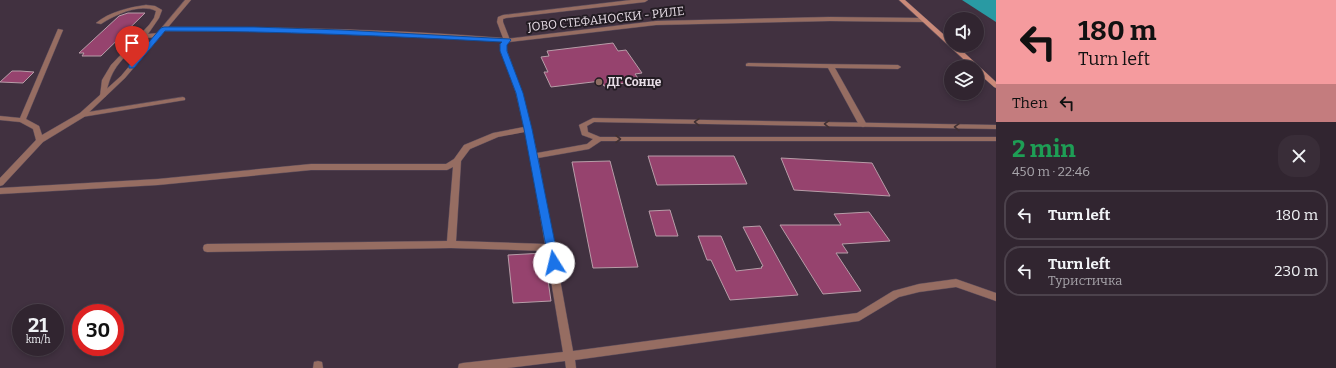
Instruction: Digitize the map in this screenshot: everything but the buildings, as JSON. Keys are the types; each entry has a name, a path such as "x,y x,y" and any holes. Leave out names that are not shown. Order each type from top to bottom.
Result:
{"main road":[{"path":"902,0 944,37"},
{"path":"960,52 969,60"},
{"path":"984,75 996,86"}],"street":[{"path":"0,183 40,140 82,115 123,77 188,0"},
{"path":"571,368 534,156 520,93 504,51 503,44 507,40 500,22 500,18 504,16 538,11 645,0"},
{"path":"99,24 112,14 121,11 143,6 156,7 159,10 154,22 115,63 105,82 103,96"},
{"name":"ЈОВО СТЕФАНОСКИ - РИЛЕ","path":"142,36 161,32 254,29 356,32 507,40 662,23 830,19 924,20"},
{"path":"22,120 60,30"},
{"path":"748,65 898,67"},
{"path":"830,67 863,125"},
{"path":"82,115 183,99"},
{"path":"0,118 22,120 36,128 40,140"},
{"path":"996,128 593,120 583,125 585,133 599,139 996,139"},
{"path":"0,192 158,182 311,167 447,167 457,161 467,147 496,135 528,129"},
{"path":"534,156 589,146 599,139"},
{"path":"451,244 457,161"},
{"path":"207,248 451,244 551,248"},
{"path":"463,368 569,356 859,317 896,294 919,288 956,283 996,297"}],"water":[{"path":"962,0 996,0 996,22 984,14 984,12 981,12"}],"place":[{"name":"ДГ Сонце","path":"599,82"}],"route":[{"path":"132,67 164,29 254,29 507,40 503,44 504,51 520,93 534,156 554,263"}]}
